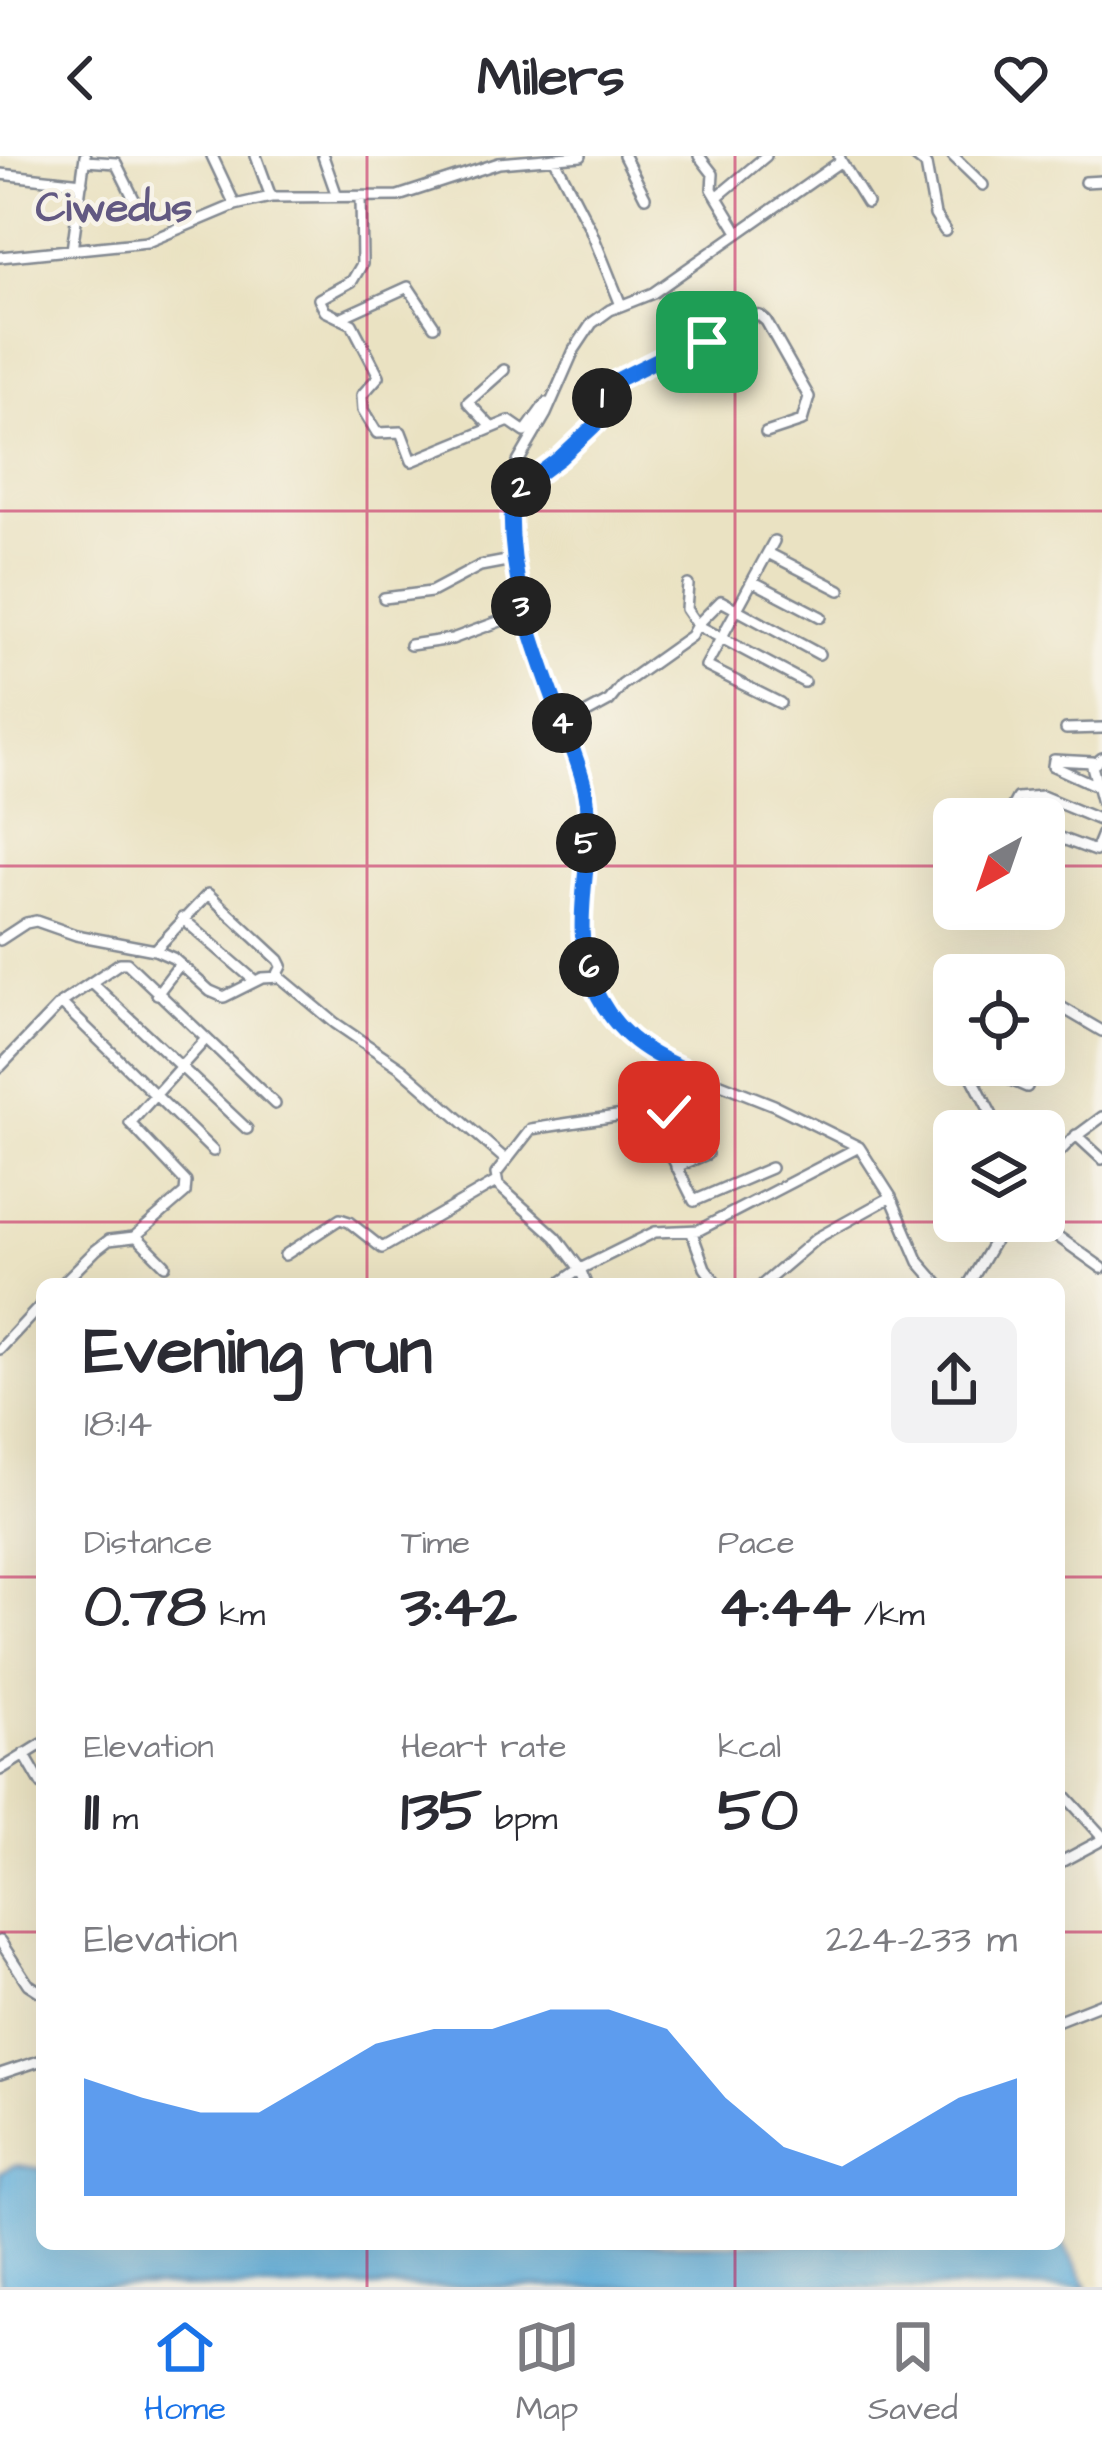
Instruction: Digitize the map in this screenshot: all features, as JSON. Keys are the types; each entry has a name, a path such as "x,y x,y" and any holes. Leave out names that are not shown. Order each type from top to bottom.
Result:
{"street":[{"path":"212,156 235,205"},
{"path":"256,156 272,196"},
{"path":"323,156 337,196"},
{"path":"0,256 147,242 235,205 272,196 413,193 514,158 581,156"},
{"path":"625,156 645,196"},
{"path":"699,156 713,174 711,187 738,232"},
{"path":"717,197 766,156"},
{"path":"915,156 926,165 935,215 946,231"},
{"path":"953,156 983,184"},
{"path":"72,250 85,158 116,163 140,211"},
{"path":"554,158 590,228 621,305"},
{"path":"867,202 840,159 653,293 602,314 584,332 518,462 512,494 512,560 522,613 586,795 582,905 591,982 622,1030 655,1058 839,1134 859,1147 891,1197 919,1262 933,1278"},
{"path":"0,171 82,184"},
{"path":"1085,182 1102,182"},
{"path":"361,197 362,264 352,281 319,299 320,307 352,323 379,376 362,394 367,418 380,434 401,432 409,461 509,421 525,432 554,394"},
{"path":"195,208 200,220"},
{"path":"342,316 406,287 434,326"},
{"path":"512,494 597,423 603,395 613,380 661,358 703,346 746,313 766,321 809,397 802,421 766,433"},
{"path":"492,428 468,400 504,370"},
{"path":"774,541 706,662 709,669 780,704"},
{"path":"768,553 840,590"},
{"path":"384,598 431,592 480,566 512,560"},
{"path":"752,581 821,617"},
{"path":"688,585 686,609 697,625 804,682"},
{"path":"563,726 609,701 628,681 683,644 716,602 819,654"},
{"path":"410,645 452,639 522,613"},
{"path":"1066,728 1102,728"},
{"path":"1099,787 1053,766 1054,760 1098,760 1102,803"},
{"path":"1065,806 1102,821"},
{"path":"1065,840 1099,854 1102,834"},
{"path":"150,949 210,895 279,960 278,976"},
{"path":"182,918 255,981"},
{"path":"0,940 36,921 76,935 150,949 180,964 219,996 278,976 401,1068 506,1160"},
{"path":"0,1067 61,1004 124,962 275,1104"},
{"path":"157,994 180,964"},
{"path":"92,983 247,1129"},
{"path":"61,1004 213,1151"},
{"path":"1065,1009 1102,1031"},
{"path":"68,1278 109,1240 136,1236 185,1193 187,1187 130,1123 205,1040"},
{"path":"285,1255 340,1220 382,1248 496,1182 506,1160 531,1129 684,1108 710,1079"},
{"path":"1024,1086 1028,1088"},
{"path":"650,1111 695,1202 771,1168"},
{"path":"1065,1146 1102,1117"},
{"path":"1076,1135 1102,1159"},
{"path":"567,1278 655,1232 692,1233 859,1147"},
{"path":"676,1167 707,1154"},
{"path":"496,1182 556,1237 584,1278"},
{"path":"770,1278 817,1238 891,1197"},
{"path":"692,1233 712,1278"},
{"path":"136,1236 165,1265"},
{"path":"973,1278 994,1242"},
{"path":"1065,1242 1102,1268"},
{"path":"0,1349 36,1310"},
{"path":"0,1770 36,1747"},
{"path":"24,1754 36,1775"},
{"path":"1065,1796 1102,1838 1065,1860"},
{"path":"0,1941 36,1989"},
{"path":"1065,2018 1102,2003"},
{"path":"0,2074 36,2062"}],"water":[{"path":"15,2165 36,2168 36,2250 1065,2247 1088,2287 0,2287 0,2173"}],"district":[{"name":"Ciwedus","path":"114,209"}],"route":[{"path":"669,1112 684,1108 710,1079 655,1058 622,1030 591,982 582,905 586,789 522,613 510,521 512,494 597,423 607,385 707,342"}]}
